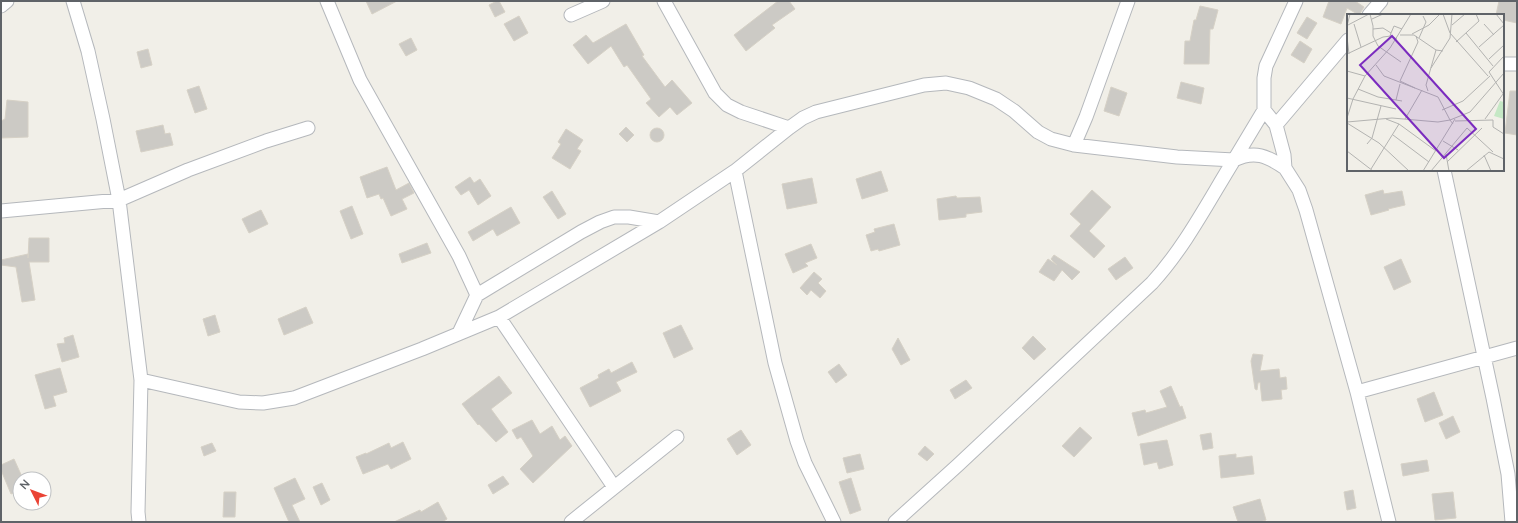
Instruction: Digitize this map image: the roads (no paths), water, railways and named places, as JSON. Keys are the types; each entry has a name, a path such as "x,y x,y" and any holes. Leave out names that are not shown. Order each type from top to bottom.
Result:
{"street":[{"path":"1,6 7,1"},
{"path":"73,1 88,51 119,200 141,380 139,522"},
{"path":"327,1 360,80 459,256 477,294"},
{"path":"571,15 602,1"},
{"path":"664,1 715,93 727,105 741,112 789,128"},
{"path":"1074,145 1086,117 1128,1"},
{"path":"895,522 964,460 1166,268 1180,248 1264,110 1264,78 1266,66 1296,1"},
{"path":"1370,14 1381,1"},
{"path":"1276,125 1347,41"},
{"path":"1504,64 1517,64"},
{"path":"141,380 240,402 263,403 294,398 422,349 499,317 659,222 735,171 803,118 816,112 924,84 946,83 969,88 996,99 1014,111 1038,132 1051,139 1074,145 1177,157 1234,160 1245,155 1258,154 1273,160 1286,168"},
{"path":"1264,110 1276,125 1286,168 1299,190 1306,210 1357,392 1389,522"},
{"path":"1,211 119,200 188,170 266,141 308,128"},
{"path":"735,171 775,363 797,441 805,463 834,522"},
{"path":"1444,171 1512,477 1512,522"},
{"path":"459,334 477,294 600,222 629,216 659,222"},
{"path":"499,317 614,487"},
{"path":"1357,392 1517,348"},
{"path":"571,522 677,437"}]}
